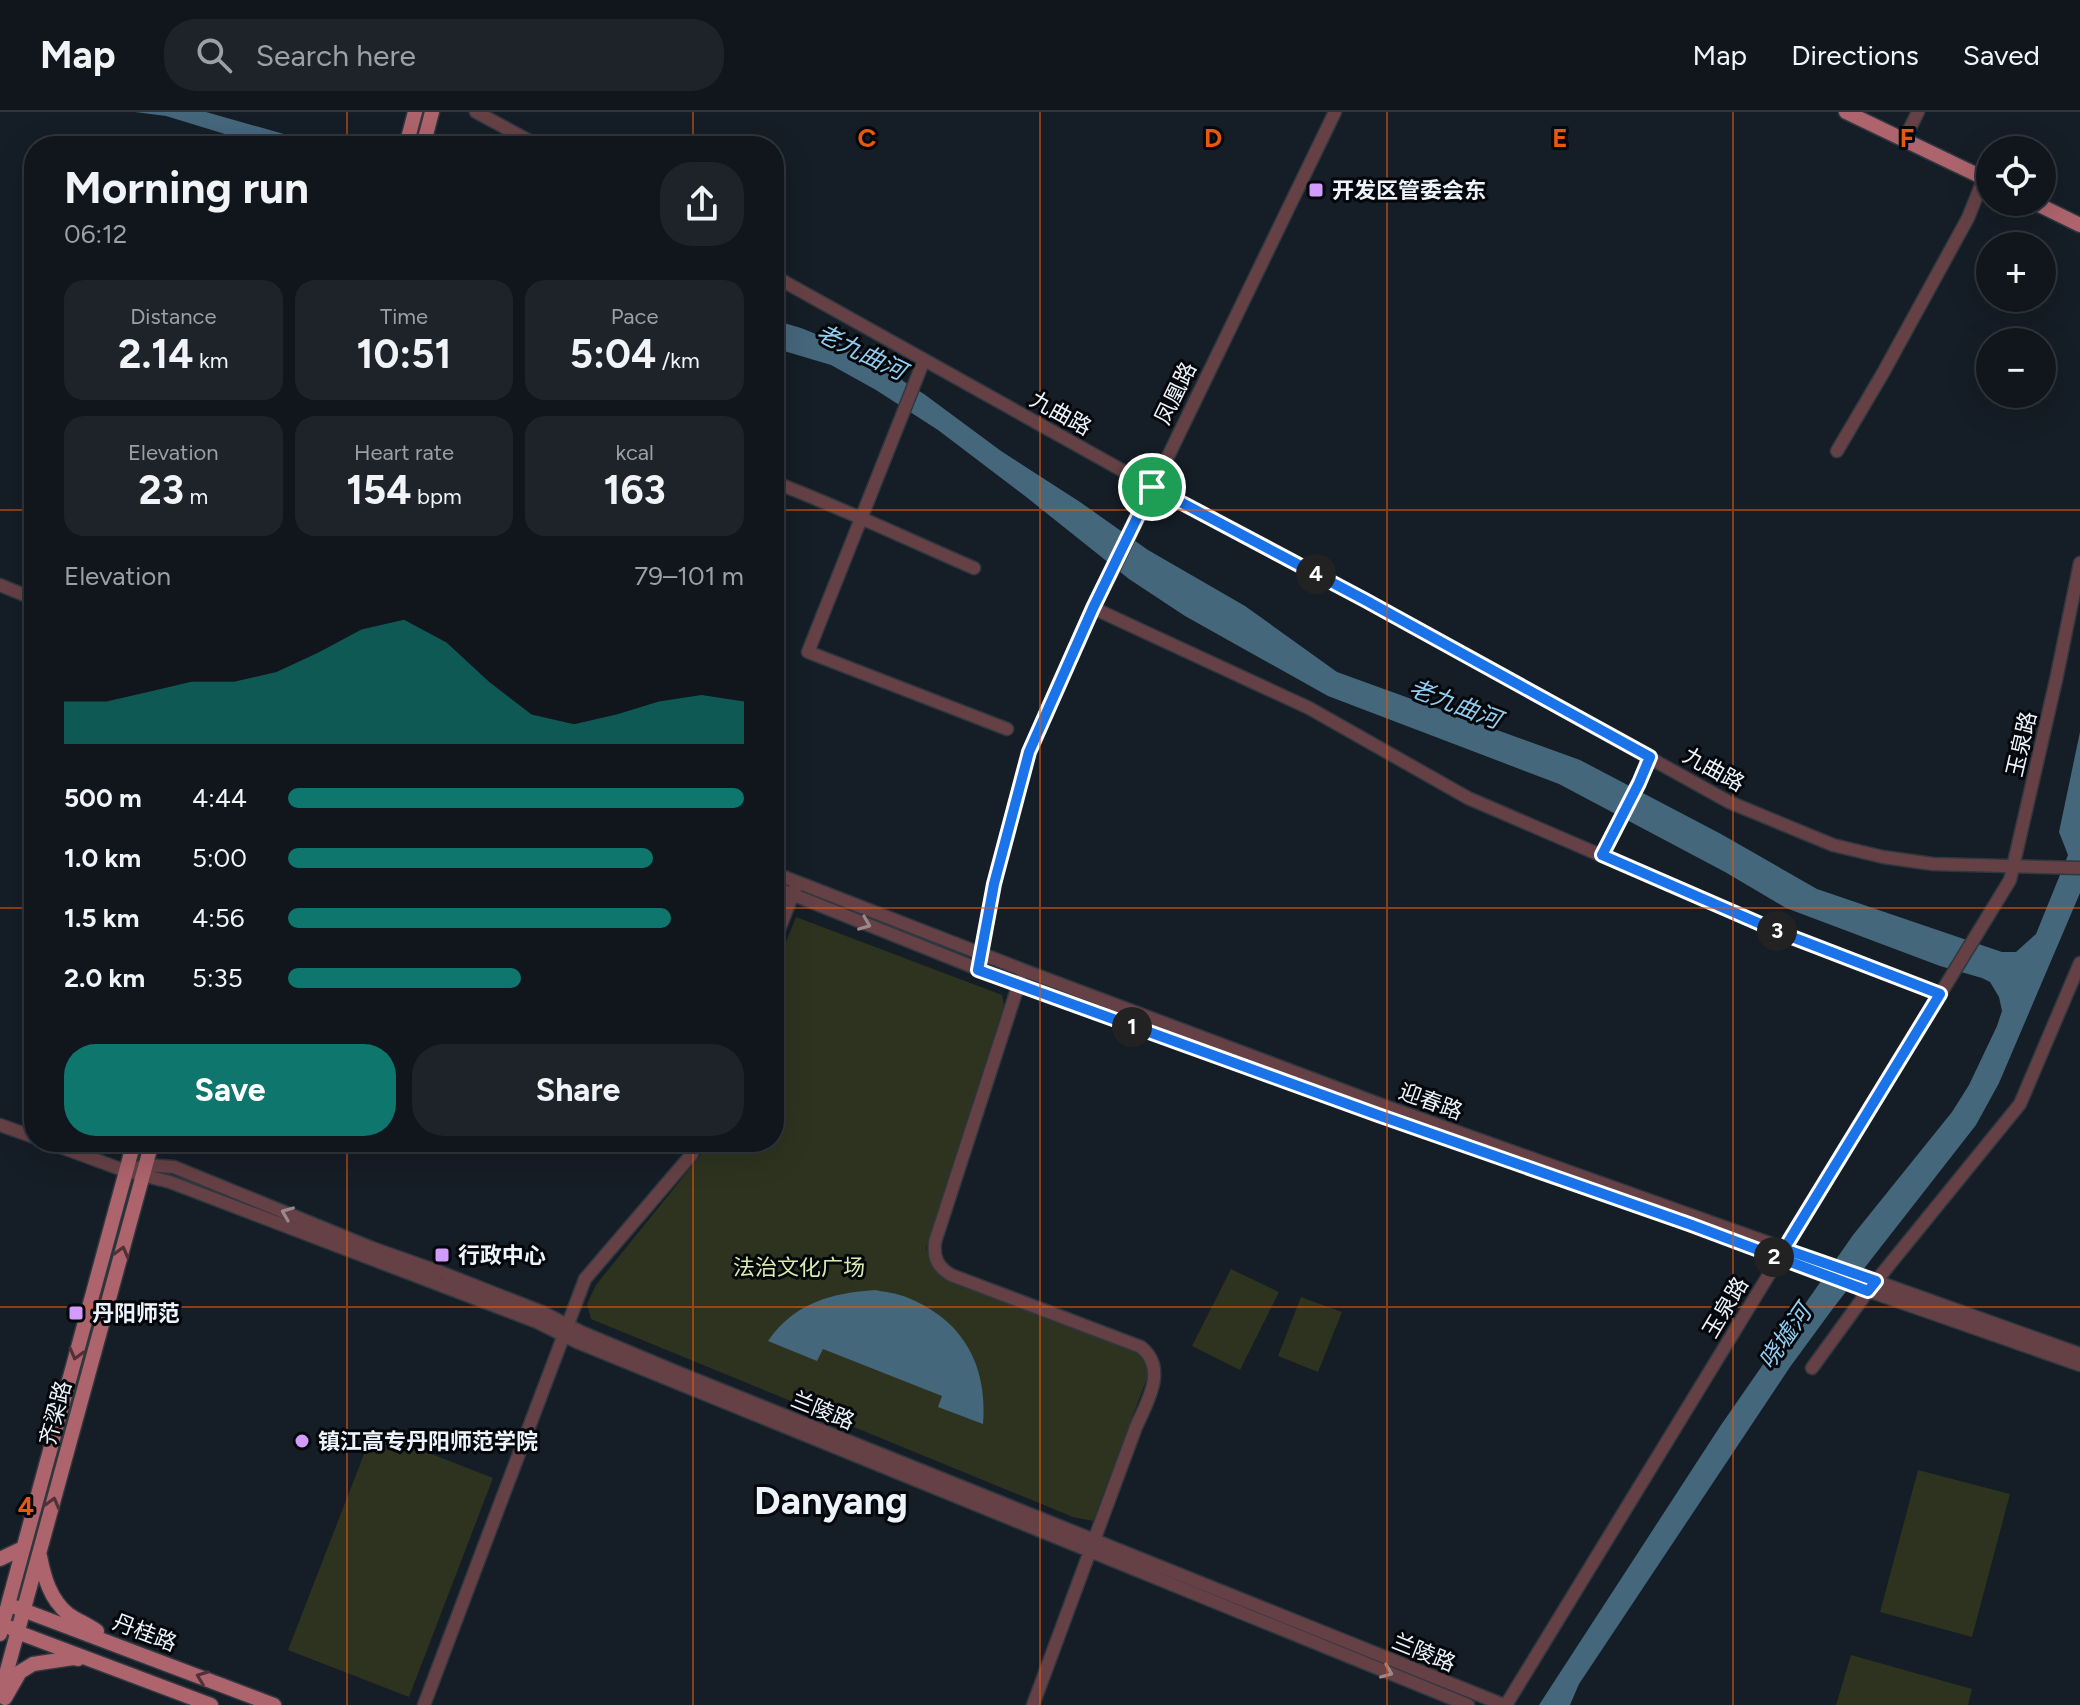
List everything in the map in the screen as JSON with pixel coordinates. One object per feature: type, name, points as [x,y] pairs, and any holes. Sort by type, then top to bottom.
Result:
[{"type":"main road","points":[[409,136],[415,112]]},
{"type":"main road","points":[[426,136],[432,112]]},
{"type":"main road","points":[[1846,112],[1976,175]]},
{"type":"main road","points":[[2056,213],[2080,225]]},
{"type":"main road","name":"齐梁路","points":[[1,1626],[4,1603],[23,1548],[131,1152]]},
{"type":"main road","name":"齐梁路","points":[[0,1696],[149,1152]]},
{"type":"main road","points":[[0,1559],[23,1548]]},
{"type":"main road","points":[[39,1555],[46,1583],[67,1613],[121,1646]]},
{"type":"main road","name":"丹桂路","points":[[4,1603],[274,1705]]},
{"type":"main road","name":"丹桂路","points":[[1,1626],[211,1705]]},
{"type":"main road","points":[[0,1705],[20,1672],[33,1664],[73,1658],[105,1665]]},
{"type":"street","points":[[476,112],[520,136]]},
{"type":"street","name":"凤凰路","points":[[978,970],[994,884],[1029,752],[1093,608],[1335,112]]},
{"type":"street","points":[[1904,140],[1918,112]]},
{"type":"street","points":[[1837,451],[1976,202]]},
{"type":"street","name":"九曲路","points":[[784,282],[1152,487],[1352,593],[1729,802],[1833,845],[1883,857],[1933,864],[2080,868]]},
{"type":"street","points":[[924,360],[808,652],[1007,729]]},
{"type":"street","points":[[784,486],[974,568]]},
{"type":"street","name":"玉泉路","points":[[1505,1705],[2010,880],[2079,568]]},
{"type":"street","points":[[0,585],[24,595]]},
{"type":"street","points":[[1093,608],[1309,708],[1468,798],[1779,932],[1940,994]]},
{"type":"street","points":[[1602,855],[1650,757]]},
{"type":"street","name":"迎春路","points":[[784,880],[795,888],[1018,985],[1781,1254]]},
{"type":"street","name":"迎春路","points":[[784,887],[795,888],[981,953],[1781,1254],[2080,1354]]},
{"type":"street","points":[[784,916],[795,888]]},
{"type":"street","points":[[1812,1368],[1866,1284],[2020,1104],[2080,963]]},
{"type":"street","points":[[1023,970],[934,1251],[941,1269],[951,1275],[1141,1347],[1149,1353],[1154,1363],[1155,1376],[1033,1705]]},
{"type":"street","points":[[0,1125],[24,1133]]},
{"type":"street","name":"兰陵路","points":[[74,1152],[126,1171],[144,1170],[537,1322],[679,1373],[1468,1705]]},
{"type":"street","points":[[424,1705],[585,1279],[693,1152]]},
{"type":"street","name":"迎春路","points":[[1866,1284],[2080,1365]]},
{"type":"street","name":"兰陵路","points":[[1093,1546],[1505,1705]]},
{"type":"green space","name":"法治文化广场","points":[[796,917],[1002,995],[1004,1005],[926,1248],[934,1266],[949,1280],[1137,1353],[1147,1363],[1149,1373],[1093,1521],[1073,1517],[591,1319],[587,1304],[596,1285],[702,1152],[784,1152],[784,947]]},
{"type":"green space","points":[[1231,1269],[1279,1292],[1240,1370],[1192,1346]]},
{"type":"green space","points":[[1301,1297],[1342,1312],[1318,1372],[1278,1356]]},
{"type":"green space","points":[[373,1431],[493,1478],[409,1697],[288,1650]]},
{"type":"green space","points":[[1918,1470],[2010,1494],[1972,1637],[1880,1612]]},
{"type":"green space","points":[[1851,1655],[1972,1689],[1968,1705],[1836,1705]]},
{"type":"water","points":[[135,112],[206,112],[291,136],[231,136],[166,116]]},
{"type":"water","name":"哓墟河","points":[[784,323],[878,359],[897,371],[903,381],[1001,451],[1148,550],[1245,606],[1337,672],[1580,760],[1721,834],[1817,889],[2002,952],[2016,952],[2036,934],[2068,855],[2059,832],[2080,732],[2080,893],[1999,1083],[1976,1125],[1790,1367],[1579,1684],[1570,1705],[1539,1705],[1721,1425],[1853,1235],[1952,1112],[1969,1085],[1997,1026],[2002,1011],[1999,997],[1990,982],[1982,978],[1940,966],[1786,908],[1559,784],[1328,696],[1185,616],[1129,579],[938,430],[831,365],[784,351]]},
{"type":"water","points":[[875,1290],[926,1306],[956,1331],[976,1363],[981,1382],[983,1424],[938,1407],[942,1396],[823,1349],[817,1361],[768,1341],[790,1317],[815,1302]]},
{"type":"place","name":"开发区管委会东","points":[[1316,190]]},
{"type":"place","name":"行政中心","points":[[442,1255]]},
{"type":"place","name":"丹阳师范","points":[[76,1313]]},
{"type":"place","name":"镇江高专丹阳师范学院","points":[[302,1441]]},
{"type":"district","name":"Danyang","points":[[831,1501]]},
{"type":"route","points":[[1152,487],[1650,757],[1602,855],[1779,932],[1940,994],[1784,1249],[1876,1281],[1868,1291],[978,970],[994,884],[1029,752],[1093,608],[1152,487]]},
{"type":"water label","name":"老九曲河","points":[[861,352]]},
{"type":"water label","name":"老九曲河","points":[[1455,704]]}]
